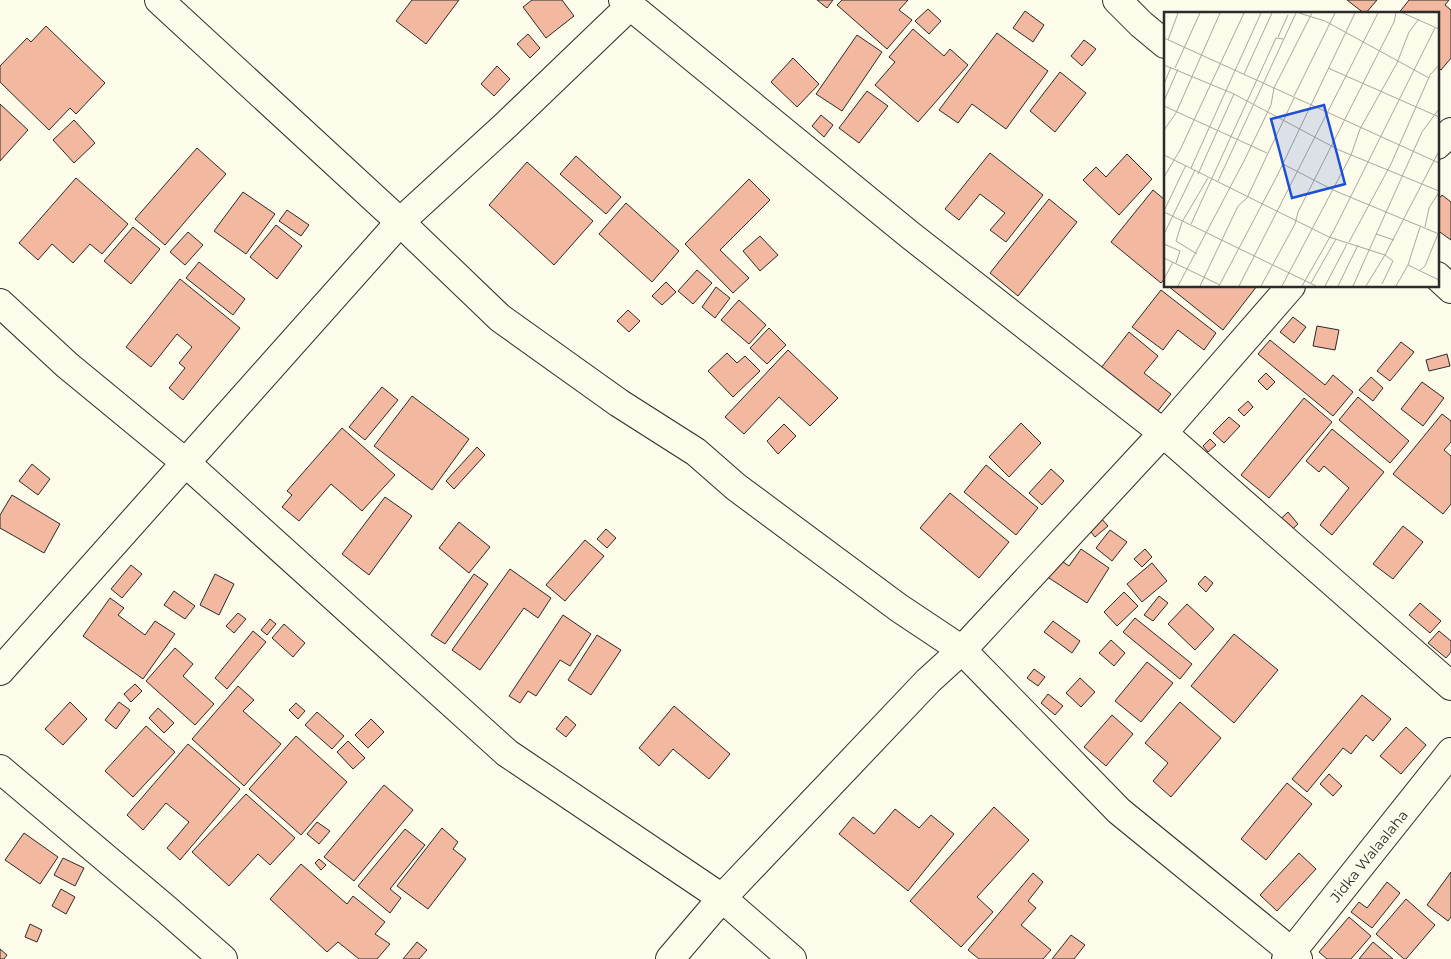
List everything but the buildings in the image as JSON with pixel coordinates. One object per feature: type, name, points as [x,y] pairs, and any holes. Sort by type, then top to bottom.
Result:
[{"type":"street","points":[[160,0],[400,222],[500,318],[619,402],[696,452],[736,487],[891,603],[962,650],[1119,811],[1292,957]]},
{"type":"street","points":[[1116,0],[1140,24],[1164,43]]},
{"type":"street","points":[[0,671],[400,222],[507,124],[627,3],[910,235],[1163,433],[1451,686]]},
{"type":"street","points":[[1438,144],[1451,132]]},
{"type":"street","points":[[1438,277],[1451,289]]},
{"type":"street","points":[[670,959],[722,898],[928,681],[962,650],[1163,433],[1289,288]]},
{"type":"street","points":[[0,303],[67,366],[186,462],[506,753],[722,898],[792,959]]},
{"type":"street","name":"Jidka Walaalaha","points":[[1292,957],[1451,752]]},
{"type":"street","points":[[0,769],[223,959]]}]
